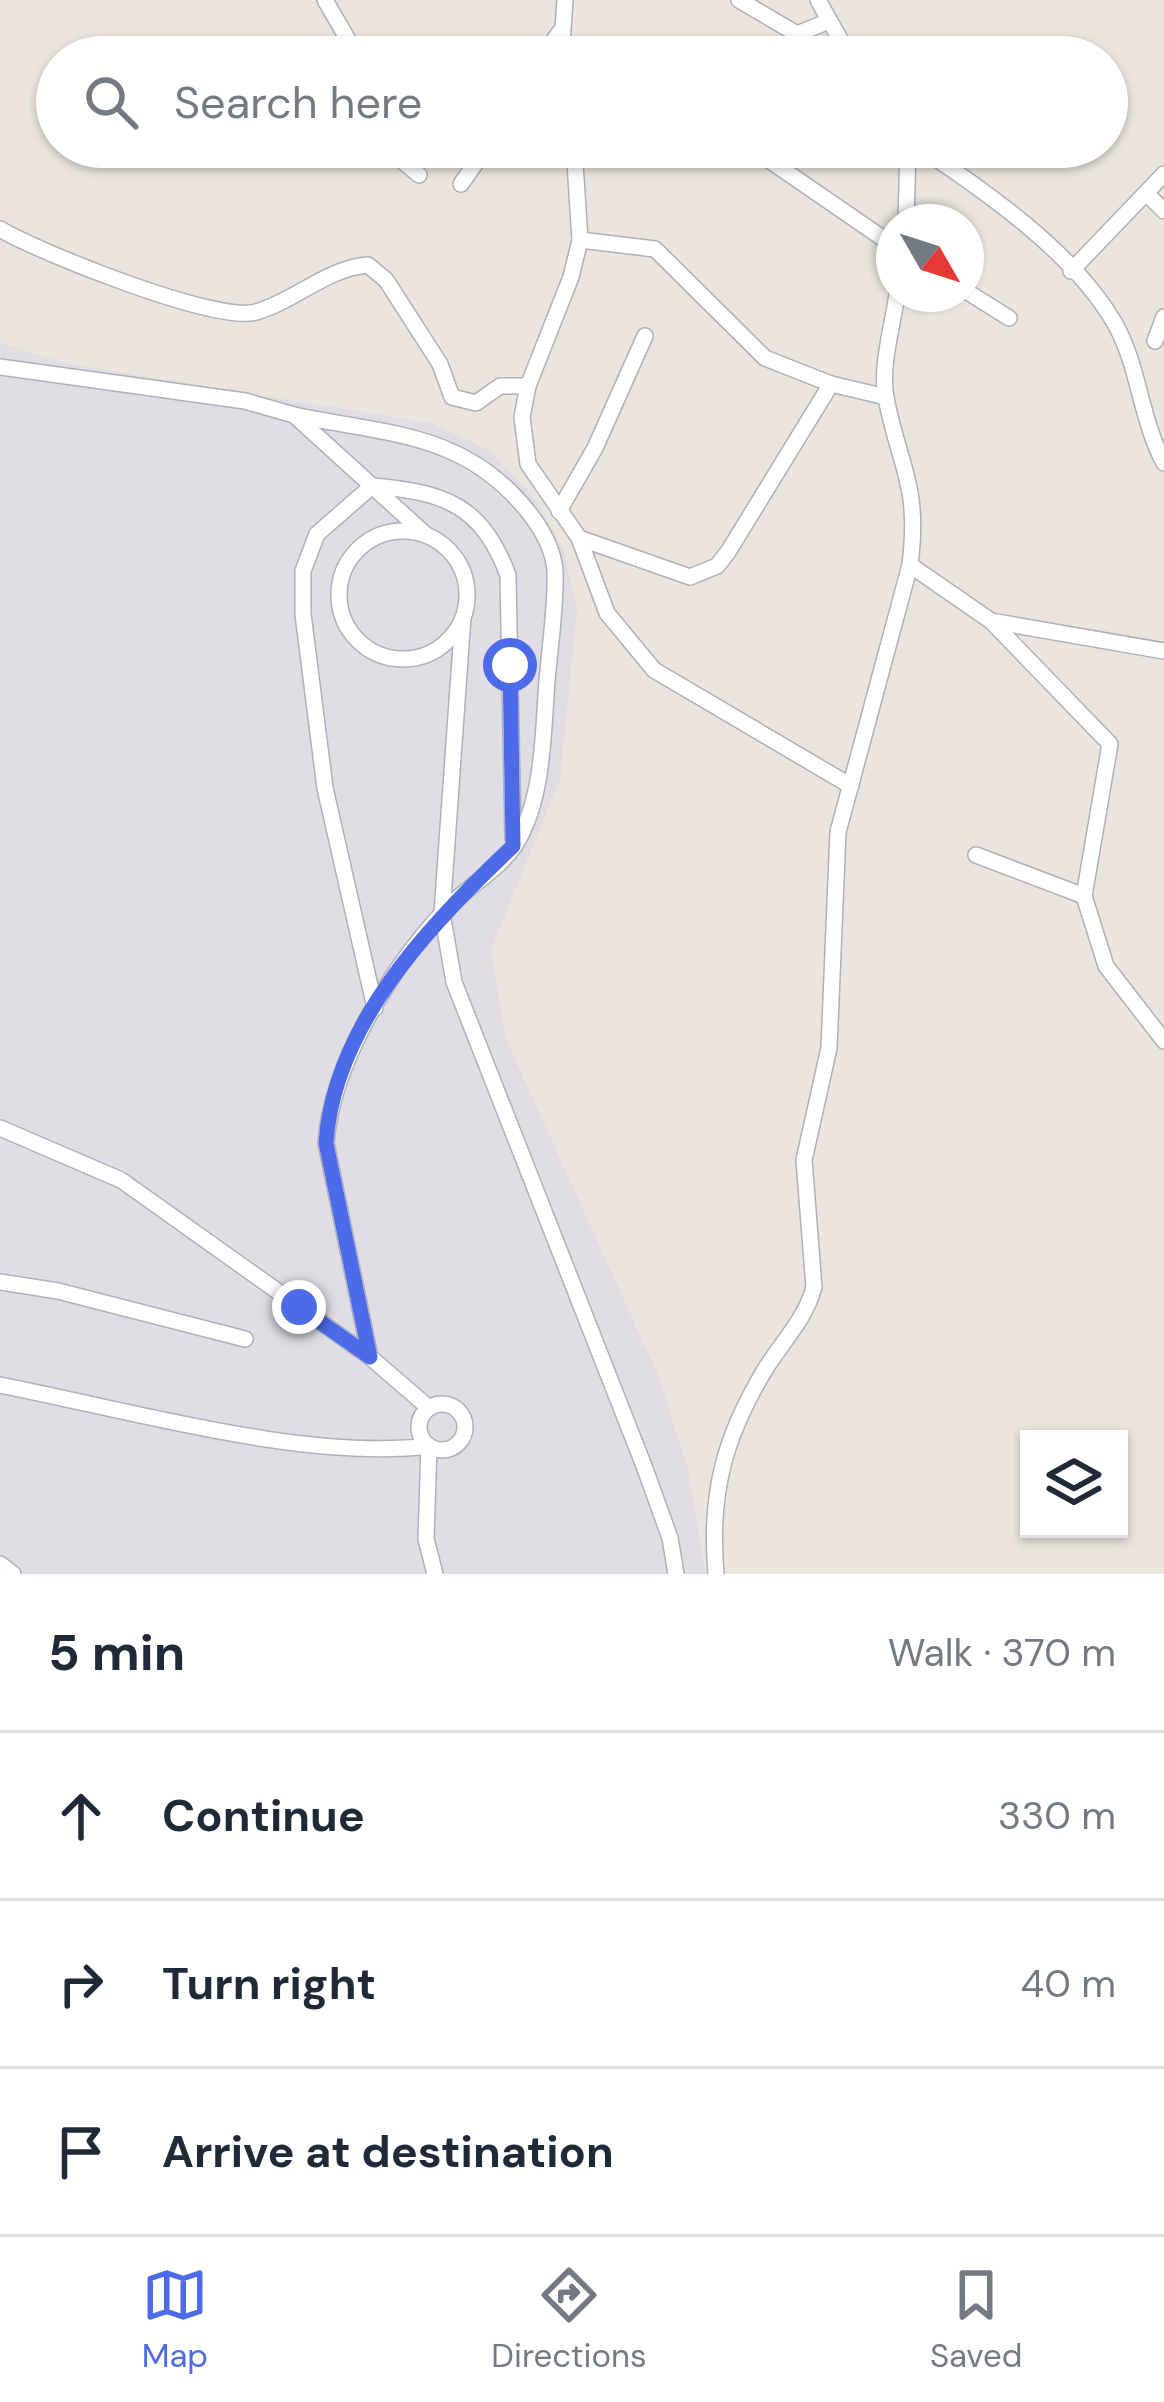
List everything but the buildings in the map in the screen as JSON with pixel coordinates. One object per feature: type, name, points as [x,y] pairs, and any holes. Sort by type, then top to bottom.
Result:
[{"type":"street","points":[[325,0],[346,36]]},
{"type":"street","points":[[560,36],[566,0]]},
{"type":"street","points":[[739,0],[797,34],[829,21]]},
{"type":"street","points":[[818,0],[838,36]]},
{"type":"street","points":[[557,36],[560,31]]},
{"type":"street","points":[[409,168],[418,176]]},
{"type":"street","points":[[461,184],[472,168]]},
{"type":"street","points":[[575,168],[580,239],[571,277],[529,386],[523,448],[579,538],[607,613],[654,670],[851,786]]},
{"type":"street","points":[[781,168],[876,234]]},
{"type":"street","points":[[906,204],[907,168]]},
{"type":"street","points":[[950,168],[994,197],[1071,271],[1113,320],[1164,463]]},
{"type":"street","points":[[1071,271],[1164,174]]},
{"type":"street","points":[[1146,193],[1164,211]]},
{"type":"street","points":[[0,229],[32,248],[103,274],[244,314],[343,271],[368,265],[386,280],[408,313],[440,364],[452,397],[470,404],[500,386],[529,386]]},
{"type":"street","points":[[580,239],[655,249],[752,349],[783,368],[886,397]]},
{"type":"street","points":[[984,302],[1009,317]]},
{"type":"street","points":[[716,1574],[713,1498],[721,1464],[765,1369],[810,1303],[814,1287],[804,1160],[829,1048],[835,868],[851,786],[910,565],[913,486],[886,397],[896,312]]},
{"type":"street","points":[[1155,341],[1164,317]]},
{"type":"street","points":[[559,511],[606,426],[644,336]]},
{"type":"street","points":[[0,367],[245,401],[458,451],[505,482],[543,530],[555,571],[540,768],[513,846],[442,913],[375,1008],[341,1068],[326,1143],[370,1357]]},
{"type":"street","points":[[579,538],[690,577],[703,575],[728,552],[831,384]]},
{"type":"street","points":[[294,415],[425,534],[446,547],[461,568],[467,592],[442,913],[454,982],[644,1466],[676,1574]]},
{"type":"street","points":[[375,1008],[325,788],[303,614],[303,571],[317,534],[372,486],[426,490],[457,506],[474,516],[503,561],[508,575],[513,846]]},
{"type":"street","points":[[425,534],[400,530],[376,536],[356,551],[343,573],[338,598],[344,622],[359,642],[380,655],[405,659],[430,653],[450,638],[463,617]]},
{"type":"street","points":[[910,565],[991,621],[1110,744],[1084,896],[1106,967],[1164,1041]]},
{"type":"street","points":[[991,621],[1164,651]]},
{"type":"street","points":[[976,855],[1084,896]]},
{"type":"street","points":[[0,1128],[121,1180],[370,1357],[429,1408],[455,1408],[465,1432],[455,1446],[369,1453],[0,1385]]},
{"type":"street","points":[[0,1282],[245,1339]]},
{"type":"street","points":[[429,1408],[419,1431],[429,1446],[426,1540],[435,1574]]},
{"type":"street","points":[[0,1564],[13,1574]]},
{"type":"shaded area","points":[[0,343],[68,364],[431,423],[489,450],[535,499],[563,547],[577,610],[560,779],[491,950],[505,1037],[659,1377],[687,1466],[706,1574],[0,1574]]},
{"type":"route","points":[[299,1307],[370,1357],[326,1143],[328,1113],[341,1068],[375,1008],[442,913],[513,846],[510,665]]}]
